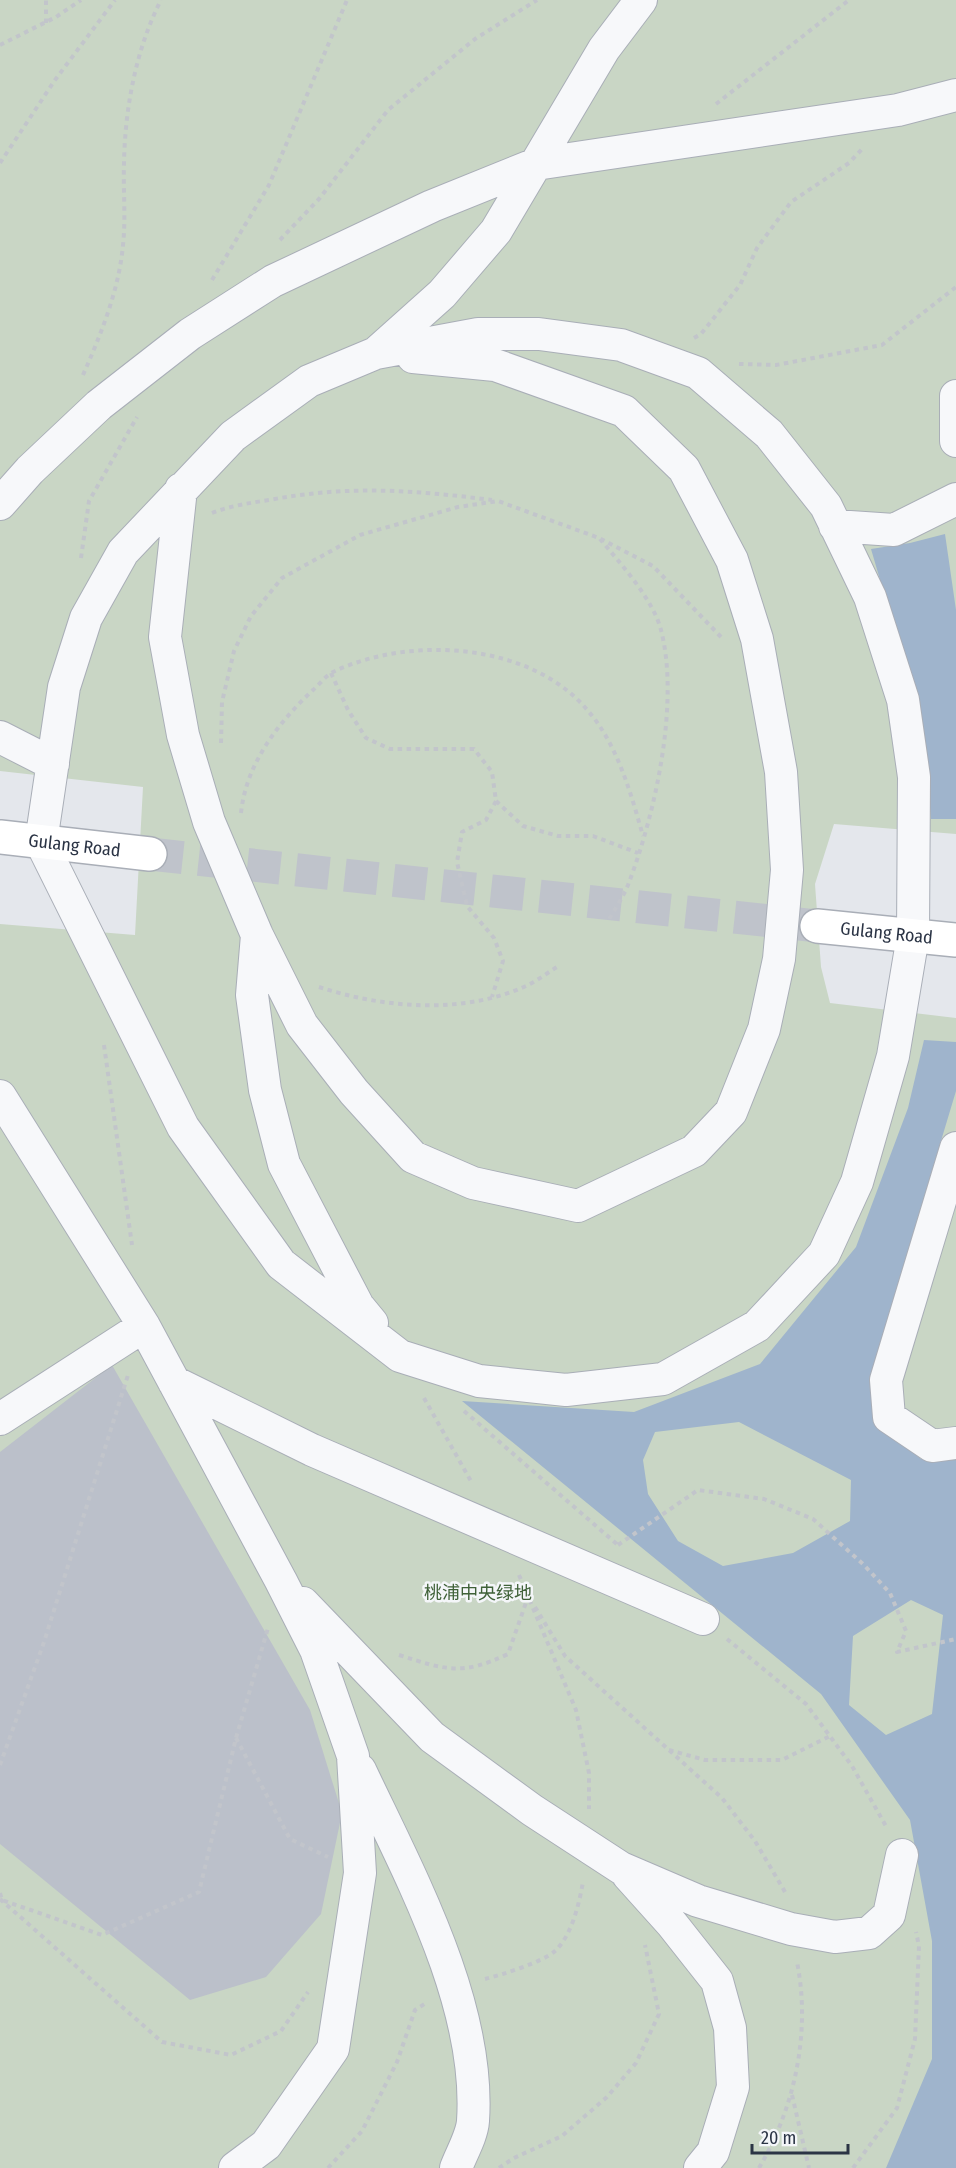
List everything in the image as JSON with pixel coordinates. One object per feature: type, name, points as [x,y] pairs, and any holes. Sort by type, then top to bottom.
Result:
[{"type":"main road","name":"Gulang Road","points":[[0,837],[150,854]]},
{"type":"main road","name":"Gulang Road","points":[[817,926],[956,940]]},
{"type":"street","points":[[376,353],[442,294],[496,231],[604,49],[641,0]]},
{"type":"street","points":[[0,504],[30,470],[99,405],[190,334],[273,281],[432,206],[536,164],[898,110],[956,95]]},
{"type":"street","points":[[478,334],[539,334],[621,345],[698,373],[769,434],[826,506],[870,597],[903,700],[914,777],[913,936],[893,1056],[857,1182],[824,1254],[757,1326],[663,1379],[566,1390],[479,1381],[400,1356],[280,1264],[183,1127],[41,842],[64,687],[86,618],[123,552],[233,436],[309,381],[376,353],[478,334]]},
{"type":"street","points":[[181,489],[165,637],[183,735],[209,822],[257,935],[302,1025],[354,1092],[413,1157],[473,1183],[578,1206],[694,1151],[731,1112],[764,1029],[779,959],[788,870],[782,783],[757,639],[732,560],[684,469],[624,411],[495,365],[376,353]]},
{"type":"street","points":[[956,396],[956,441]]},
{"type":"street","points":[[835,526],[894,530],[956,499]]},
{"type":"street","points":[[0,737],[53,764]]},
{"type":"street","points":[[257,935],[252,995],[265,1090],[284,1164],[358,1306],[400,1356]]},
{"type":"street","points":[[0,1096],[144,1326],[316,1650],[353,1756],[456,1985],[472,2062],[473,2124],[456,2168]]},
{"type":"street","points":[[956,1148],[886,1380],[889,1417],[932,1446],[956,1443]]},
{"type":"street","points":[[0,1419],[144,1326]]},
{"type":"street","points":[[174,1382],[312,1450],[703,1619]]},
{"type":"street","points":[[281,1581],[432,1737],[532,1810],[621,1868],[698,1901],[791,1929],[835,1937],[869,1934],[889,1915],[902,1855]]},
{"type":"street","points":[[235,2168],[266,2145],[333,2049],[360,1873],[353,1756]]},
{"type":"street","points":[[621,1868],[672,1924],[717,1981],[730,2028],[733,2087],[713,2152],[700,2168]]},
{"type":"path","points":[[46,0],[46,23]]},
{"type":"path","points":[[0,45],[46,23],[81,0]]},
{"type":"path","points":[[0,163],[55,80],[115,0]]},
{"type":"path","points":[[81,379],[105,326],[123,246],[123,160],[130,90],[154,14],[161,0]]},
{"type":"path","points":[[272,248],[319,199],[388,110],[475,39],[537,0]]},
{"type":"path","points":[[713,106],[849,0]]},
{"type":"path","points":[[654,357],[701,334],[740,285],[757,248],[791,202],[849,163],[898,110]]},
{"type":"path","points":[[732,364],[776,365],[882,345],[956,287]]},
{"type":"path","points":[[177,528],[226,507],[294,495],[372,489],[498,501],[599,538],[654,566],[723,639]]},
{"type":"path","points":[[221,752],[222,702],[234,651],[251,616],[282,578],[360,535],[458,507],[498,501]]},
{"type":"path","points":[[599,538],[635,580],[661,628],[666,671],[666,727],[656,784],[628,886],[608,921]]},
{"type":"path","points":[[240,816],[243,794],[280,721],[331,673],[373,659],[418,651],[466,650],[513,659],[554,682],[589,711],[609,744],[630,793],[643,836]]},
{"type":"path","points":[[331,673],[348,710],[366,738],[390,749],[474,749],[492,772],[496,801],[486,820],[462,832],[457,862],[466,906],[494,938],[503,962],[492,997]]},
{"type":"path","points":[[496,801],[523,826],[558,836],[593,836],[638,853]]},
{"type":"path","points":[[314,985],[351,997],[401,1004],[448,1004],[492,997],[526,986],[557,967]]},
{"type":"path","points":[[104,1044],[134,1256]]},
{"type":"path","points":[[0,1765],[44,1642],[144,1326]]},
{"type":"path","points":[[461,1409],[627,1553]]},
{"type":"path","points":[[618,1545],[698,1490],[764,1499],[813,1518],[863,1564],[890,1593],[906,1631],[897,1652],[956,1639]]},
{"type":"path","points":[[1,1900],[102,1935],[199,1892],[236,1738],[281,1581]]},
{"type":"path","points":[[390,1652],[451,1670],[481,1667],[508,1654],[528,1596],[565,1656],[722,1798],[755,1841],[785,1892],[800,1977],[802,2040],[792,2094],[770,2149],[759,2168]]},
{"type":"path","points":[[703,1619],[806,1704],[852,1766],[902,1855]]},
{"type":"path","points":[[669,1750],[705,1760],[782,1760],[830,1736]]},
{"type":"path","points":[[236,1738],[290,1839],[360,1873]]},
{"type":"path","points":[[0,1893],[1,1900],[162,2042],[231,2055],[281,2031],[308,1991]]},
{"type":"path","points":[[853,2168],[897,2108],[915,2039],[919,1946],[914,1924]]},
{"type":"path","points":[[499,2168],[514,2158],[562,2136],[606,2097],[636,2063],[658,2014],[649,1958],[642,1936]]},
{"type":"path","points":[[792,2094],[809,2168]]},
{"type":"green space","name":"桃浦中央绿地","points":[[0,0],[956,0],[956,834],[834,824],[815,884],[821,967],[830,1003],[956,1018],[956,2168],[0,2168],[0,924],[135,935],[143,787],[0,771]]},
{"type":"water","points":[[945,534],[956,610],[956,819],[931,819],[926,758],[917,706],[871,549],[910,543]]},
{"type":"water","points":[[924,1040],[956,1042],[956,1091],[873,1367],[880,1426],[921,1459],[956,1455],[956,2168],[886,2168],[932,2059],[932,1941],[910,1820],[821,1694],[462,1401],[634,1412],[760,1364],[856,1247],[908,1108]],"holes":[[[739,1422],[851,1480],[850,1521],[793,1553],[723,1566],[678,1541],[648,1494],[643,1460],[655,1432]],[[911,1600],[943,1615],[932,1714],[886,1735],[849,1705],[853,1636]]]},
{"type":"building","points":[[112,1365],[310,1710],[342,1813],[321,1914],[266,1977],[190,2000],[0,1844],[0,1452]]},
{"type":"tunnel","points":[[150,854],[817,926]]}]
